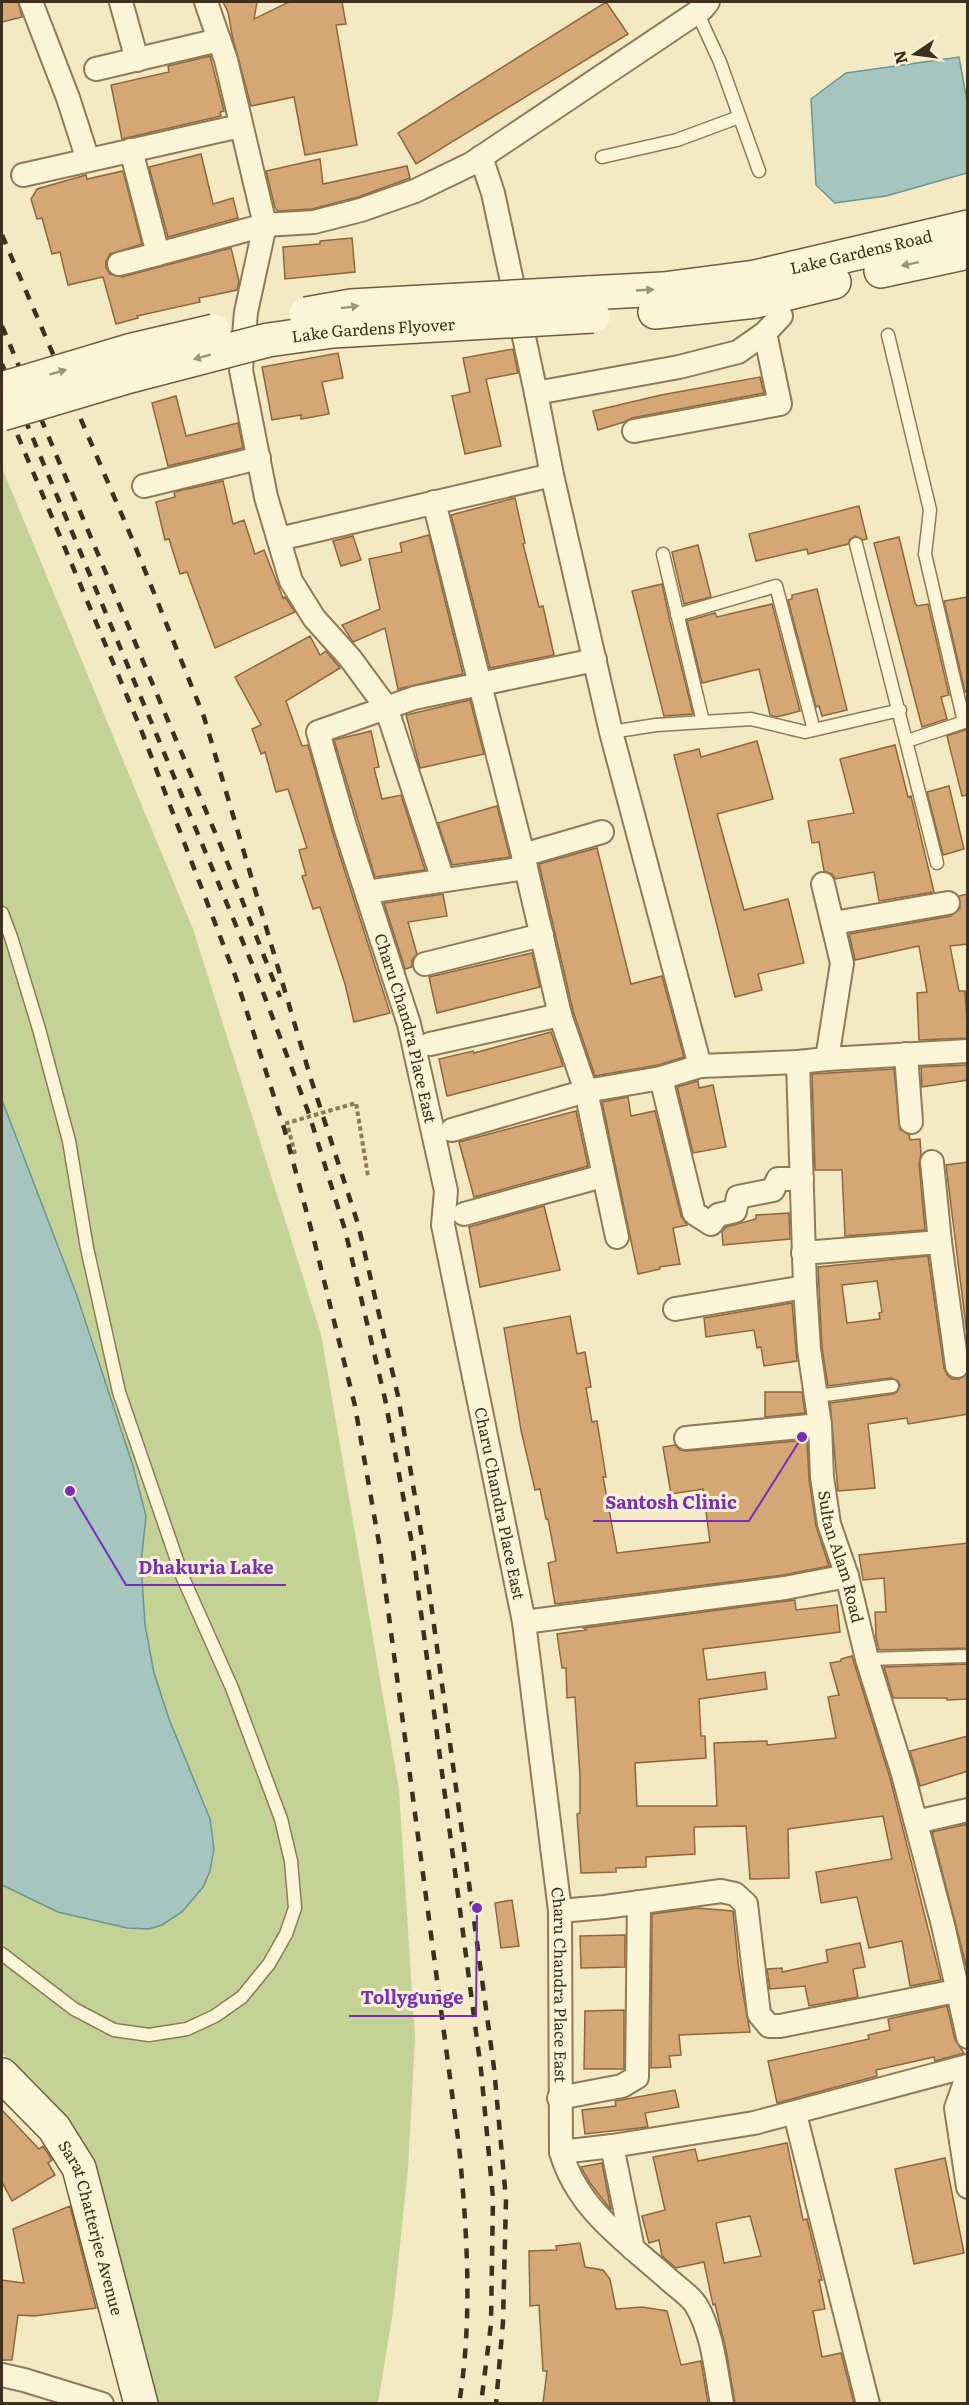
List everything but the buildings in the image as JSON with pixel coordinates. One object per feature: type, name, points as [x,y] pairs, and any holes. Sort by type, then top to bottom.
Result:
[{"type":"main road","name":"Lake Gardens Road","points":[[764,298],[968,227]]},
{"type":"main road","name":"Lake Gardens Road","points":[[764,298],[968,252]]},
{"type":"main road","name":"Lake Gardens Flyover","points":[[2,389],[155,345],[247,324],[351,306],[590,304],[680,310],[764,298]]},
{"type":"main road","name":"Lake Gardens Flyover","points":[[2,414],[130,376],[268,340],[590,304]]},
{"type":"main road","name":"Sarat Chatterjee Avenue","points":[[6,2088],[54,2128],[79,2168],[141,2403]]},
{"type":"street","points":[[31,2],[68,98],[88,160]]},
{"type":"street","points":[[121,2],[137,60]]},
{"type":"street","points":[[206,2],[226,60],[265,225],[246,312],[241,370],[266,497],[291,581],[314,618],[350,658],[386,707],[443,880]]},
{"type":"street","points":[[118,264],[265,225],[314,222],[361,210],[415,191],[481,157],[703,7]]},
{"type":"street","points":[[96,69],[219,40]]},
{"type":"street","points":[[22,175],[240,126]]},
{"type":"street","points":[[131,150],[158,254]]},
{"type":"street","points":[[481,157],[493,193],[552,475],[612,732],[700,1066]]},
{"type":"street","points":[[634,430],[780,404],[765,333],[764,298]]},
{"type":"street","points":[[536,393],[698,362],[738,352],[765,333]]},
{"type":"street","points":[[144,486],[259,458]]},
{"type":"street","points":[[279,539],[552,475]]},
{"type":"street","points":[[434,502],[525,861],[560,1015],[586,1091],[616,1237]]},
{"type":"street","name":"Charu Chandra Place East","points":[[595,660],[481,683],[386,707],[318,732],[346,830],[409,1024],[446,1191],[443,1225],[524,1622],[560,1911],[561,2152],[576,2188],[606,2226],[696,2304],[706,2329],[722,2403]]},
{"type":"street","points":[[367,892],[443,880],[525,861],[602,831]]},
{"type":"street","points":[[823,884],[842,963],[827,1059]]},
{"type":"street","points":[[834,923],[948,903]]},
{"type":"street","points":[[425,964],[542,934]]},
{"type":"street","points":[[430,1044],[560,1015]]},
{"type":"street","points":[[452,1130],[586,1091],[661,1078],[700,1066],[968,1051]]},
{"type":"street","points":[[906,1054],[911,1122]]},
{"type":"street","name":"Sultan Alam Road","points":[[798,1062],[803,1253],[809,1349],[820,1425],[822,1477],[829,1524],[847,1576],[867,1659],[916,1822],[943,1925],[968,2037]]},
{"type":"street","points":[[661,1078],[694,1214],[711,1224],[718,1215],[735,1211],[738,1197],[773,1190],[778,1179],[802,1179]]},
{"type":"street","points":[[932,1162],[957,1366]]},
{"type":"street","points":[[464,1214],[603,1176]]},
{"type":"street","points":[[803,1253],[940,1242]]},
{"type":"street","points":[[675,1309],[805,1287]]},
{"type":"street","points":[[686,1438],[820,1425]]},
{"type":"street","points":[[524,1622],[785,1588],[847,1576]]},
{"type":"street","points":[[916,1822],[968,1810]]},
{"type":"street","points":[[560,1911],[721,1891],[735,1894],[746,1904],[759,2014],[769,2026],[780,2026],[956,1991]]},
{"type":"street","points":[[559,2098],[622,2086],[637,2076],[639,1902]]},
{"type":"street","points":[[561,2152],[754,2123],[795,2114],[968,2066]]},
{"type":"street","points":[[968,2074],[956,2108],[968,2187]]},
{"type":"street","points":[[795,2114],[868,2403]]},
{"type":"street","points":[[612,2146],[633,2249]]},
{"type":"street","points":[[2,2375],[102,2403]]},
{"type":"lane","points":[[703,7],[759,171]]},
{"type":"lane","points":[[602,157],[677,140],[739,117]]},
{"type":"lane","points":[[888,335],[930,510],[925,554],[964,722],[907,741]]},
{"type":"lane","points":[[856,544],[937,863]]},
{"type":"lane","points":[[663,554],[703,722]]},
{"type":"lane","points":[[677,615],[776,586],[814,729]]},
{"type":"lane","points":[[612,732],[656,725],[751,719],[805,732],[900,710]]},
{"type":"lane","points":[[2,913],[39,1029],[69,1141],[87,1248],[119,1392],[183,1578],[232,1688],[281,1819],[291,1861],[295,1908],[286,1934],[269,1964],[242,1997],[215,2016],[187,2029],[177,2031],[149,2035],[114,2030],[74,2009],[2,1954]]},
{"type":"lane","points":[[816,1394],[825,1395],[892,1386]]},
{"type":"lane","points":[[867,1659],[968,1656]]},
{"type":"path","points":[[295,1154],[287,1123],[356,1104],[368,1176]]},
{"type":"green space","points":[[2,468],[193,929],[321,1334],[399,1790],[415,2038],[408,2169],[393,2311],[378,2403],[153,2403],[84,2141],[2,2053]]},
{"type":"water","points":[[959,57],[967,101],[967,173],[886,196],[835,203],[816,185],[811,99],[846,73]]},
{"type":"water","points":[[2,1100],[77,1296],[133,1466],[146,1516],[141,1563],[145,1625],[154,1673],[169,1719],[210,1819],[214,1849],[210,1871],[203,1887],[182,1912],[162,1925],[149,1929],[127,1928],[58,1912],[2,1885]]},
{"type":"railway","points":[[2,235],[133,541],[204,717],[310,1076],[358,1224],[398,1396],[423,1544],[494,2068],[506,2199],[503,2322],[496,2404]]},
{"type":"railway","points":[[2,326],[222,849],[280,997]]},
{"type":"railway","points":[[2,364],[255,971],[309,1114],[345,1230],[385,1399],[412,1544],[481,2070],[493,2198],[491,2324],[481,2404]]},
{"type":"railway","points":[[2,398],[140,727],[236,978],[284,1128],[355,1406],[380,1549],[459,2146],[467,2275],[466,2340],[459,2404]]},
{"type":"place","name":"Santosh Clinic","points":[[802,1437]]},
{"type":"place","name":"Dhakuria Lake","points":[[70,1491]]},
{"type":"place","name":"Tollygunge","points":[[477,1908]]}]
